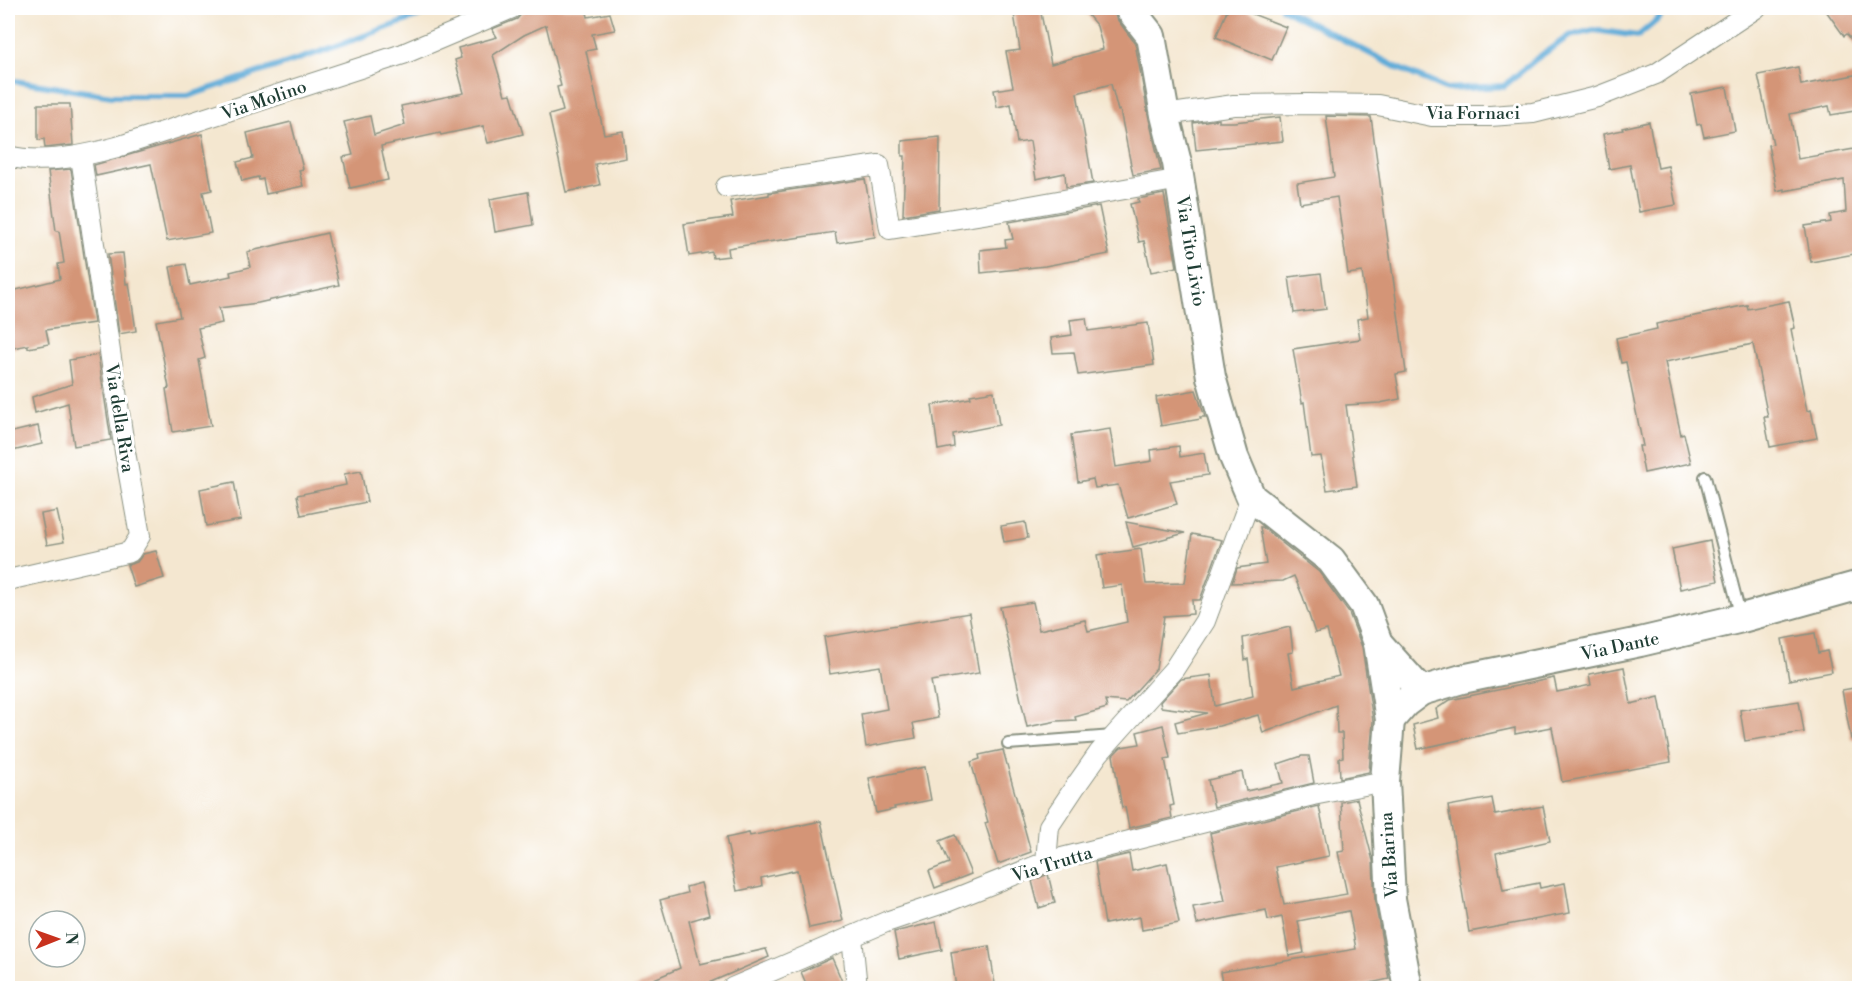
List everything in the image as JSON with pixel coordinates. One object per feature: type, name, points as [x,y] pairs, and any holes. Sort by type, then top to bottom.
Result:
[{"type":"street","name":"Via Molino","points":[[8,156],[20,159],[81,157],[117,147],[234,111],[403,54],[512,8]]},
{"type":"street","name":"Via Tito Livio","points":[[1129,8],[1151,36],[1165,115],[1180,179],[1211,377],[1234,457],[1251,497],[1331,560],[1364,605],[1378,643],[1390,720]]},
{"type":"street","name":"Via Fornaci","points":[[1165,115],[1234,105],[1308,104],[1378,105],[1432,116],[1490,116],[1533,112],[1597,97],[1656,74],[1756,8]]},
{"type":"street","name":"Via della Riva","points":[[8,580],[130,552],[140,536],[125,452],[81,157]]},
{"type":"street","points":[[726,188],[879,165],[890,229],[1180,179]]},
{"type":"street","points":[[1046,862],[1049,826],[1099,753],[1174,669],[1205,621],[1251,497]]},
{"type":"street","name":"Via Dante","points":[[1390,720],[1405,703],[1421,691],[1462,679],[1742,618],[1860,585]]},
{"type":"street","name":"Via Tito Livio","points":[[1378,643],[1421,691]]},
{"type":"street","name":"Via Barina","points":[[1390,720],[1385,781],[1391,899],[1408,988]]},
{"type":"street","name":"Via Trutta","points":[[732,988],[886,922],[949,901],[1046,862],[1313,795],[1385,781]]},
{"type":"street","points":[[852,937],[857,988]]},
{"type":"lane","points":[[1705,477],[1742,618]]},
{"type":"lane","points":[[1008,744],[1114,736]]},
{"type":"building","points":[[531,8],[586,8],[588,17],[610,13],[615,30],[592,34],[596,49],[586,51],[604,134],[623,131],[626,158],[595,164],[600,185],[566,192],[549,115],[563,111],[557,87],[561,86],[546,25],[524,35],[493,55],[505,95],[511,94],[523,134],[488,143],[483,126],[381,146],[388,180],[350,188],[343,157],[353,155],[344,122],[370,116],[374,135],[405,125],[401,106],[464,93],[455,60],[461,58],[458,48],[497,37],[492,29],[517,19]]},
{"type":"building","points":[[1013,8],[1040,8],[1051,64],[1103,49],[1097,26],[1082,8],[1113,8],[1116,18],[1135,43],[1161,170],[1133,175],[1120,110],[1118,111],[1111,84],[1077,93],[1093,183],[1066,187],[1065,173],[1036,179],[1030,141],[1017,143],[1011,104],[997,107],[994,90],[1013,87],[1006,52],[1020,50]]},
{"type":"building","points":[[1228,8],[1237,8],[1286,27],[1272,60],[1216,37]]},
{"type":"building","points":[[1824,8],[1860,8],[1860,51],[1847,34],[1844,36]]},
{"type":"building","points":[[1798,67],[1801,85],[1860,74],[1860,110],[1831,115],[1829,106],[1790,114],[1798,159],[1860,148],[1860,253],[1811,262],[1805,226],[1831,222],[1830,215],[1846,212],[1844,180],[1777,191],[1768,145],[1773,144],[1758,75]]},
{"type":"building","points":[[1727,87],[1735,131],[1704,137],[1701,124],[1697,125],[1691,94]]},
{"type":"building","points":[[38,104],[70,104],[73,145],[45,148],[44,139],[38,140]]},
{"type":"building","points":[[1326,116],[1371,117],[1406,372],[1396,374],[1400,399],[1346,405],[1357,486],[1327,490],[1321,456],[1311,457],[1304,402],[1302,403],[1293,349],[1360,339],[1357,319],[1368,317],[1362,272],[1348,274],[1337,197],[1300,203],[1297,183],[1334,177]]},
{"type":"building","points":[[1280,117],[1283,141],[1196,150],[1193,123],[1219,119],[1219,122],[1234,122]]},
{"type":"building","points":[[291,122],[303,169],[299,170],[303,186],[266,194],[263,179],[259,180],[258,177],[242,181],[237,162],[253,158],[247,133]]},
{"type":"building","points":[[1649,122],[1658,168],[1668,166],[1676,205],[1639,212],[1630,165],[1609,169],[1603,134]]},
{"type":"building","points":[[202,134],[212,190],[203,192],[211,233],[167,241],[151,164],[96,176],[94,165]]},
{"type":"building","points":[[940,137],[939,209],[903,215],[905,156],[902,156],[902,141]]},
{"type":"building","points":[[71,169],[94,323],[46,330],[49,344],[8,349],[8,292],[60,279],[58,264],[64,263],[59,231],[56,231],[48,171]]},
{"type":"building","points":[[865,179],[875,237],[837,243],[835,232],[728,248],[729,256],[713,258],[712,252],[689,256],[684,224],[733,217],[730,201]]},
{"type":"building","points":[[528,192],[533,225],[495,232],[490,199]]},
{"type":"building","points":[[1164,194],[1177,267],[1151,272],[1144,241],[1139,242],[1130,204],[1139,202],[1138,199]]},
{"type":"building","points":[[1099,206],[1109,254],[1045,266],[981,273],[980,250],[1006,247],[1005,240],[1013,239],[1009,222]]},
{"type":"building","points":[[327,233],[339,285],[258,303],[219,308],[222,323],[198,328],[205,358],[199,360],[211,426],[173,432],[166,389],[169,388],[156,321],[180,317],[170,267],[186,264],[190,285],[231,276],[230,272],[250,267],[247,252]]},
{"type":"building","points":[[123,253],[126,284],[129,283],[136,331],[119,334],[108,254]]},
{"type":"building","points":[[1321,273],[1326,309],[1294,313],[1289,277]]},
{"type":"building","points":[[1789,301],[1795,328],[1791,329],[1807,411],[1811,410],[1817,438],[1770,447],[1764,417],[1768,417],[1753,344],[1665,362],[1681,435],[1684,434],[1691,463],[1644,473],[1639,446],[1643,446],[1626,362],[1621,363],[1616,338],[1657,329],[1656,324],[1747,305],[1748,309]]},
{"type":"building","points":[[1086,318],[1088,331],[1148,323],[1154,365],[1078,375],[1074,352],[1053,353],[1051,338],[1072,335],[1070,320]]},
{"type":"building","points":[[98,355],[111,440],[74,446],[68,403],[35,413],[32,397],[72,384],[69,360]]},
{"type":"building","points":[[1196,390],[1205,417],[1161,426],[1156,397]]},
{"type":"building","points":[[994,391],[999,425],[953,434],[954,447],[938,450],[932,405]]},
{"type":"building","points":[[38,426],[42,444],[8,452],[8,433]]},
{"type":"building","points":[[1110,429],[1116,467],[1152,461],[1151,450],[1179,446],[1180,457],[1204,453],[1208,475],[1170,481],[1177,504],[1128,518],[1118,485],[1095,488],[1093,479],[1078,482],[1071,435]]},
{"type":"building","points":[[361,471],[367,502],[301,515],[297,495],[346,485],[344,474]]},
{"type":"building","points":[[234,482],[241,520],[206,526],[200,489]]},
{"type":"building","points":[[57,511],[64,542],[47,545],[41,514]]},
{"type":"building","points":[[1025,522],[1028,538],[1004,542],[1001,526]]},
{"type":"building","points":[[1126,522],[1185,533],[1133,547]]},
{"type":"building","points":[[1260,527],[1319,572],[1349,613],[1362,647],[1373,721],[1369,772],[1340,778],[1339,758],[1343,757],[1342,733],[1337,733],[1336,705],[1263,733],[1258,715],[1219,726],[1178,733],[1175,722],[1207,713],[1161,707],[1160,702],[1181,679],[1211,675],[1215,706],[1253,696],[1243,638],[1290,627],[1293,652],[1288,653],[1294,687],[1339,676],[1327,630],[1315,633],[1294,576],[1283,581],[1232,583],[1237,568],[1266,564]]},
{"type":"building","points":[[1192,534],[1222,540],[1200,600],[1192,600],[1193,614],[1164,616],[1156,669],[1126,702],[1105,700],[1107,708],[1075,717],[1076,720],[1027,727],[1000,607],[1033,602],[1039,630],[1085,620],[1088,631],[1127,622],[1122,585],[1102,588],[1097,555],[1141,549],[1146,584],[1185,583]]},
{"type":"building","points":[[1710,541],[1718,581],[1680,589],[1672,549]]},
{"type":"building","points":[[156,551],[164,578],[134,587],[127,565],[137,562],[143,554]]},
{"type":"building","points":[[969,613],[979,673],[931,681],[938,718],[913,723],[916,738],[866,747],[861,714],[887,709],[880,666],[830,674],[824,637]]},
{"type":"building","points":[[1815,633],[1818,653],[1827,651],[1832,672],[1789,680],[1782,639]]},
{"type":"building","points":[[1624,667],[1631,704],[1659,697],[1671,762],[1562,782],[1552,727],[1515,734],[1515,728],[1418,749],[1413,725],[1438,718],[1436,709],[1450,700],[1554,678],[1557,692],[1591,685],[1589,674]]},
{"type":"building","points":[[1860,687],[1860,738],[1851,739],[1842,690]]},
{"type":"building","points":[[1799,701],[1804,732],[1745,741],[1740,710]]},
{"type":"building","points":[[1163,725],[1170,758],[1165,759],[1174,805],[1170,806],[1172,818],[1129,828],[1125,807],[1122,808],[1113,755],[1121,747],[1140,744],[1137,732]]},
{"type":"building","points":[[1003,750],[1031,852],[998,864],[985,823],[988,822],[971,762],[980,759],[979,755]]},
{"type":"building","points":[[1309,756],[1314,783],[1214,807],[1208,780],[1242,772],[1246,791],[1283,783],[1278,764]]},
{"type":"building","points":[[925,767],[931,800],[876,813],[869,778]]},
{"type":"building","points":[[1492,798],[1495,815],[1543,806],[1550,841],[1496,853],[1503,890],[1539,883],[1540,888],[1565,883],[1570,913],[1469,932],[1448,806]]},
{"type":"building","points":[[1357,799],[1373,861],[1375,902],[1389,979],[1348,988],[1223,988],[1220,972],[1356,949],[1349,911],[1298,921],[1304,953],[1289,956],[1282,917],[1268,920],[1266,910],[1197,924],[1193,907],[1225,901],[1210,833],[1319,806],[1329,856],[1276,867],[1284,905],[1347,894],[1338,852],[1344,851],[1341,802]]},
{"type":"building","points":[[821,821],[843,921],[809,928],[797,870],[761,878],[762,886],[737,891],[726,838],[749,833],[750,836]]},
{"type":"building","points":[[955,835],[971,874],[935,888],[929,871],[949,863],[940,841]]},
{"type":"building","points":[[1129,854],[1132,871],[1167,863],[1179,923],[1142,930],[1140,917],[1105,924],[1095,862]]},
{"type":"building","points":[[1048,874],[1055,903],[1039,908],[1032,881]]},
{"type":"building","points":[[701,883],[709,915],[689,921],[700,964],[766,949],[769,957],[697,988],[633,988],[680,968],[660,900],[687,893],[686,887]]},
{"type":"building","points":[[936,922],[942,950],[899,959],[894,932]]},
{"type":"building","points":[[989,946],[995,984],[956,988],[951,952]]},
{"type":"building","points":[[832,958],[845,988],[808,988],[801,972]]},
{"type":"waterway","points":[[8,80],[112,96],[188,96],[320,52],[441,8]]},
{"type":"waterway","points":[[1282,8],[1400,69],[1447,89],[1504,86],[1536,59],[1569,36],[1594,30],[1638,36],[1667,8]]}]
